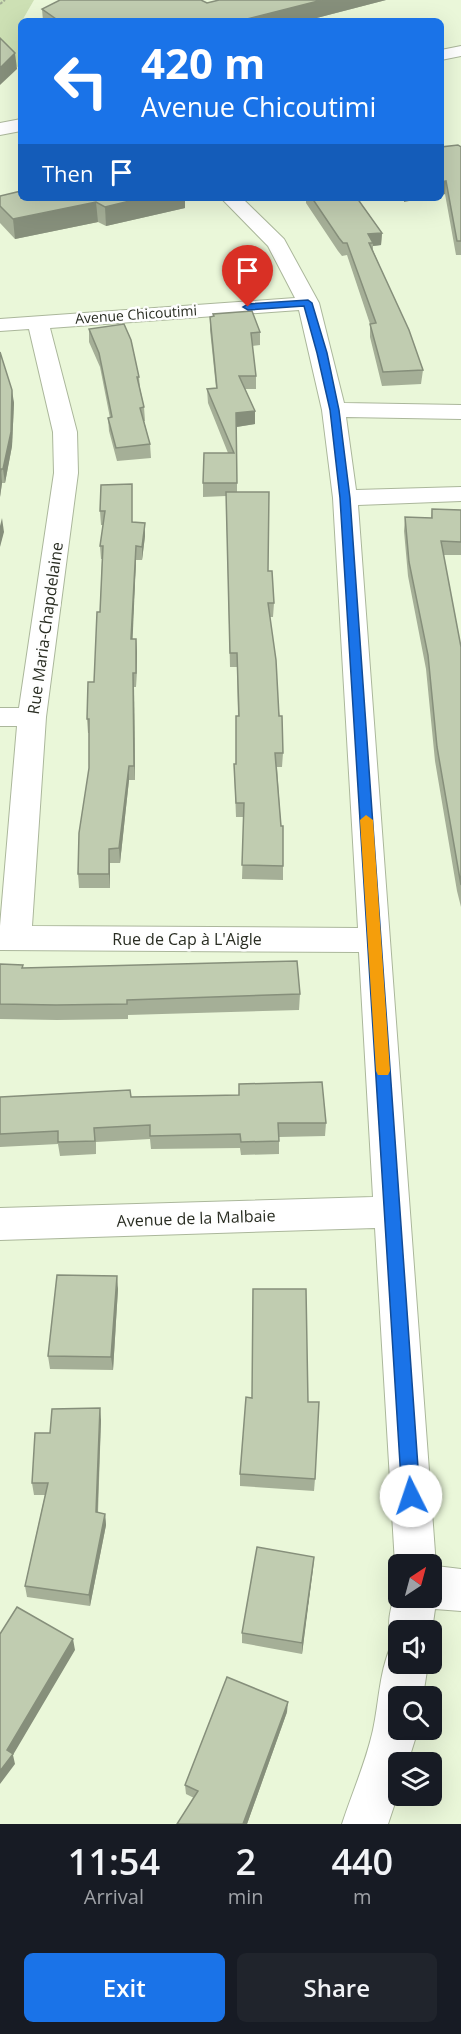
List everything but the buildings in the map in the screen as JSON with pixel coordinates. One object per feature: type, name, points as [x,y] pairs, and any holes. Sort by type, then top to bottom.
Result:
[{"type":"main road","points":[[444,39],[461,36]]},
{"type":"main road","points":[[444,54],[461,51]]},
{"type":"main road","points":[[0,129],[18,126]]},
{"type":"main road","points":[[0,144],[18,141]]},
{"type":"street","points":[[235,201],[277,243],[308,303],[334,410],[345,498],[415,1554]]},
{"type":"street","name":"Avenue Chicoutimi","points":[[0,325],[308,303]]},
{"type":"street","name":"Rue Maria-Chapdelaine","points":[[7,938],[32,717],[66,473],[65,432],[38,321]]},
{"type":"street","points":[[334,410],[461,412]]},
{"type":"street","points":[[345,498],[461,494]]},
{"type":"street","points":[[0,717],[32,717]]},
{"type":"street","name":"Rue de Cap à L'Aigle","points":[[7,938],[374,940]]},
{"type":"street","name":"Avenue de la Malbaie","points":[[0,1224],[393,1212]]},
{"type":"street","points":[[442,1588],[461,1590]]},
{"type":"street","points":[[365,1824],[393,1740]]},
{"type":"path","points":[[0,4],[5,0]]},
{"type":"green space","points":[[0,0],[34,0],[24,18],[18,18],[18,67],[0,51]]},
{"type":"slow traffic","points":[[366,820],[383,1071]]},
{"type":"route","points":[[248,307],[308,303],[334,410],[345,498],[411,1496]]}]
